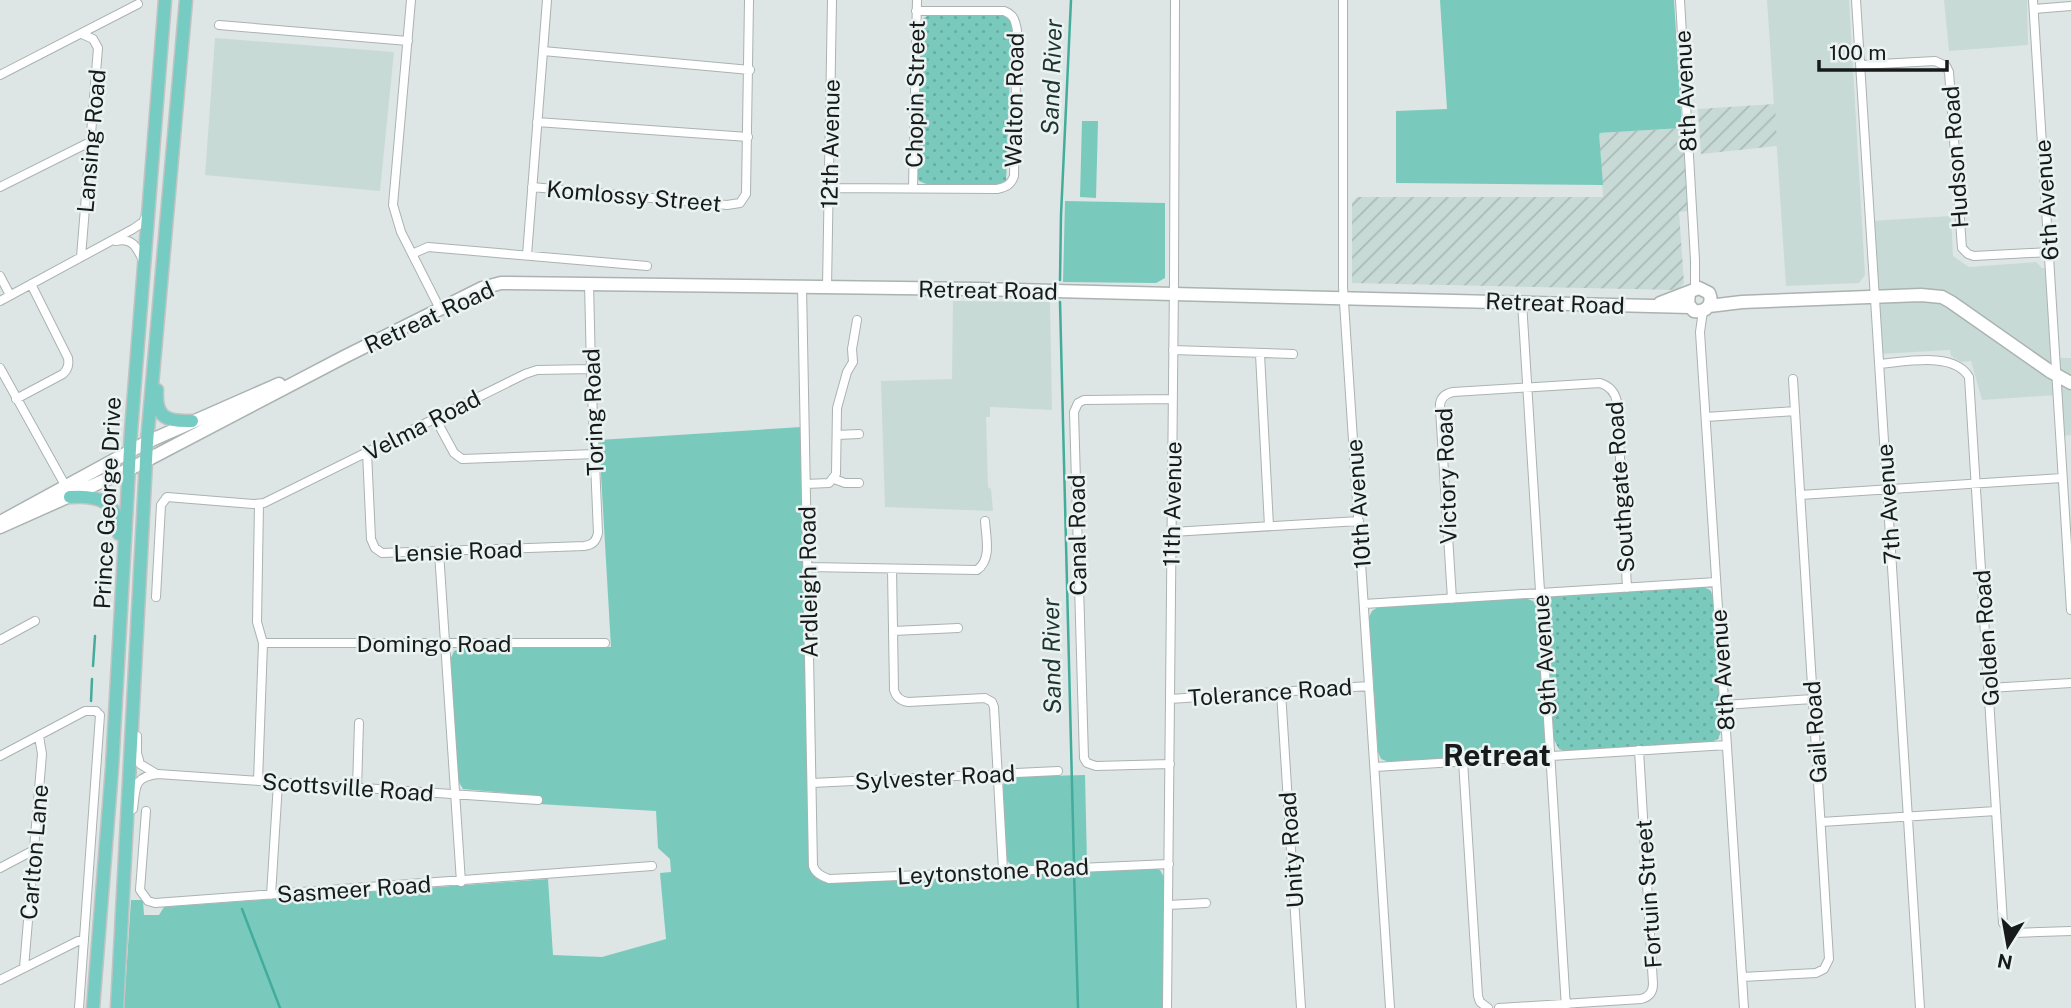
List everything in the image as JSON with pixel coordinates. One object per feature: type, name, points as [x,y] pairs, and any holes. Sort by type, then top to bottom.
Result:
[{"type":"main road","name":"Prince George Drive","points":[[93,1008],[112,778],[129,452],[165,0]]},
{"type":"main road","name":"Prince George Drive","points":[[117,1008],[147,442],[186,0]]},
{"type":"main road","name":"Retreat Road","points":[[68,491],[128,470],[482,288],[509,282],[1060,291],[1650,305],[1699,300],[1742,302],[1926,295],[1944,298],[2071,383]]},
{"type":"main road","points":[[159,296],[157,403],[168,419],[176,422],[192,421]]},
{"type":"main road","name":"Retreat Road","points":[[68,491],[147,442],[344,357]]},
{"type":"main road","points":[[0,525],[68,491],[95,497],[114,512],[118,521],[119,556],[124,576]]},
{"type":"street","points":[[411,0],[393,205],[397,223],[440,309]]},
{"type":"street","points":[[527,256],[547,0]]},
{"type":"street","points":[[740,0],[749,0]]},
{"type":"street","name":"Komlossy Street","points":[[533,187],[727,205],[743,200],[746,194],[748,137],[749,0]]},
{"type":"street","name":"12th Avenue","points":[[827,287],[832,0]]},
{"type":"street","name":"Chopin Street","points":[[913,188],[917,0]]},
{"type":"street","name":"11th Avenue","points":[[1167,1008],[1175,0]]},
{"type":"street","name":"10th Avenue","points":[[1343,0],[1344,297],[1390,1008]]},
{"type":"street","name":"8th Avenue","points":[[1680,0],[1744,1008]]},
{"type":"street","name":"7th Avenue","points":[[1856,0],[1920,1008]]},
{"type":"street","points":[[0,75],[138,4]]},
{"type":"street","points":[[2033,5],[2071,6]]},
{"type":"street","name":"6th Avenue","points":[[2033,5],[2071,610]]},
{"type":"street","name":"Walton Road","points":[[830,187],[998,189],[1012,182],[1017,30],[1014,19],[1003,11],[916,11]]},
{"type":"street","points":[[219,25],[408,41]]},
{"type":"street","name":"Lansing Road","points":[[81,257],[98,48],[93,39],[82,33]]},
{"type":"street","points":[[543,51],[750,69]]},
{"type":"street","name":"Hudson Road","points":[[1861,65],[1942,62],[1949,72],[1962,248],[1974,256],[2050,252]]},
{"type":"street","points":[[537,122],[748,137]]},
{"type":"street","points":[[0,187],[90,142]]},
{"type":"street","points":[[0,300],[110,243],[138,226],[149,213]]},
{"type":"street","points":[[110,243],[124,239],[131,242],[139,250],[145,264]]},
{"type":"street","points":[[412,254],[428,247],[647,266]]},
{"type":"street","points":[[0,276],[10,295]]},
{"type":"street","points":[[16,399],[63,374],[69,363],[31,284]]},
{"type":"street","name":"Toring Road","points":[[589,284],[596,540]]},
{"type":"street","name":"Ardleigh Road","points":[[802,287],[813,866],[818,875]]},
{"type":"street","name":"9th Avenue","points":[[1522,302],[1566,1005]]},
{"type":"street","points":[[806,484],[826,483],[834,479],[836,474],[837,408],[847,372],[853,362],[852,349],[857,320]]},
{"type":"street","points":[[1173,350],[1293,354]]},
{"type":"street","points":[[1260,354],[1269,526]]},
{"type":"street","name":"Golden Road","points":[[1879,364],[1943,360],[1967,374],[2003,919],[2005,927],[2014,933],[2071,931]]},
{"type":"street","points":[[0,368],[68,491]]},
{"type":"street","name":"Velma Road","points":[[156,597],[160,510],[163,500],[172,497],[259,504],[269,501],[531,372],[590,369]]},
{"type":"street","name":"Gail Road","points":[[1742,977],[1816,973],[1824,969],[1828,962],[1793,379]]},
{"type":"street","name":"Southgate Road","points":[[1527,387],[1600,383],[1615,394],[1628,587]]},
{"type":"street","name":"Victory Road","points":[[1452,598],[1441,400],[1450,393],[1527,387]]},
{"type":"street","name":"Canal Road","points":[[1170,764],[1096,766],[1087,763],[1083,755],[1075,409],[1078,403],[1084,400],[1173,400]]},
{"type":"street","points":[[1706,417],[1795,411]]},
{"type":"street","points":[[435,418],[454,453],[462,459],[595,454]]},
{"type":"street","points":[[837,435],[859,435]]},
{"type":"street","name":"Lensie Road","points":[[367,452],[372,539],[375,548],[382,553],[584,547],[596,540]]},
{"type":"street","points":[[1800,495],[2062,478]]},
{"type":"street","points":[[834,479],[845,483],[859,483]]},
{"type":"street","points":[[258,781],[263,643],[257,622],[259,504]]},
{"type":"street","points":[[1172,533],[1359,521]]},
{"type":"street","points":[[808,568],[974,570],[981,568],[986,560],[985,522]]},
{"type":"street","points":[[439,552],[461,882]]},
{"type":"street","points":[[892,569],[896,695],[908,702],[982,698],[992,702],[995,710],[1003,870]]},
{"type":"street","name":"Southgate Road","points":[[1539,593],[1716,582]]},
{"type":"street","points":[[1364,604],[1539,593]]},
{"type":"street","points":[[0,640],[35,621]]},
{"type":"street","points":[[893,631],[958,628]]},
{"type":"street","name":"Domingo Road","points":[[263,643],[605,643]]},
{"type":"street","points":[[1989,688],[2071,683]]},
{"type":"street","name":"Tolerance Road","points":[[1170,699],[1369,686]]},
{"type":"street","name":"Unity Road","points":[[1281,692],[1301,1008]]},
{"type":"street","points":[[1724,705],[1813,699]]},
{"type":"street","points":[[133,710],[138,760],[142,767],[158,774]]},
{"type":"street","points":[[0,756],[85,711],[96,711],[100,715],[79,1008]]},
{"type":"street","points":[[357,788],[359,723]]},
{"type":"street","name":"Carlton Lane","points":[[24,968],[42,754],[39,736]]},
{"type":"street","points":[[1375,767],[1727,745]]},
{"type":"street","name":"Fortuin Street","points":[[1566,1005],[1641,999],[1649,996],[1653,989],[1639,750]]},
{"type":"street","points":[[1463,761],[1478,996],[1480,1002],[1489,1008]]},
{"type":"street","name":"Sylvester Road","points":[[812,783],[1058,771]]},
{"type":"street","points":[[127,848],[137,783],[143,777],[158,774]]},
{"type":"street","name":"Scottsville Road","points":[[158,774],[538,800]]},
{"type":"street","points":[[271,895],[278,783]]},
{"type":"street","name":"Sasmeer Road","points":[[146,811],[140,886],[141,893],[148,901],[155,903],[652,866]]},
{"type":"street","points":[[1821,822],[1996,811]]},
{"type":"street","points":[[0,868],[34,850]]},
{"type":"street","name":"Leytonstone Road","points":[[818,875],[829,878],[1169,864]]},
{"type":"street","points":[[1168,905],[1206,903]]},
{"type":"street","points":[[0,980],[78,941],[84,941]]},
{"type":"street","points":[[1499,1008],[1566,1005]]},
{"type":"shaded area","points":[[1767,0],[1849,0],[1865,275],[1859,283],[1786,286]]},
{"type":"shaded area","points":[[1944,0],[2027,0],[2028,45],[1949,51]]},
{"type":"shaded area","points":[[215,38],[394,52],[380,191],[205,175]]},
{"type":"shaded area","points":[[1775,104],[1777,146],[1701,154],[1698,109]]},
{"type":"shaded area","points":[[1682,128],[1688,211],[1679,212],[1684,283],[1678,290],[1352,283],[1352,203],[1357,197],[1603,197],[1599,133]]},
{"type":"shaded area","points":[[1951,216],[1953,256],[1969,267],[2036,262],[2042,268],[2051,268],[2057,358],[2071,358],[2071,435],[2060,436],[2057,395],[1982,400],[1971,361],[1961,362],[1951,356],[1950,350],[1879,354],[1871,221]]},
{"type":"shaded area","points":[[953,301],[1050,302],[1052,410],[990,407],[990,417],[986,417],[988,487],[991,489],[993,511],[885,507],[881,381],[952,379]]},
{"type":"green space","points":[[1440,0],[1674,0],[1682,128],[1599,133],[1603,185],[1396,183],[1396,111],[1447,109]]},
{"type":"green space","points":[[927,16],[1006,16],[1012,23],[1006,183],[1001,186],[926,184],[917,177],[921,20]]},
{"type":"green space","points":[[1082,121],[1098,121],[1096,198],[1080,197]]},
{"type":"green space","points":[[1065,201],[1165,203],[1165,278],[1156,283],[1063,282]]},
{"type":"green space","points":[[801,427],[812,873],[825,882],[1155,868],[1160,870],[1164,877],[1163,1008],[124,1008],[131,900],[143,900],[144,915],[159,915],[164,907],[548,879],[553,955],[602,957],[666,939],[660,873],[671,872],[670,859],[658,848],[656,811],[539,804],[539,796],[463,789],[458,781],[450,660],[454,651],[461,648],[611,647],[599,440]]},
{"type":"green space","points":[[1702,586],[1710,590],[1713,596],[1722,729],[1718,739],[1712,742],[1564,751],[1559,749],[1554,740],[1544,607],[1547,600],[1553,596]]},
{"type":"green space","points":[[1525,598],[1537,606],[1546,741],[1544,748],[1534,753],[1389,762],[1381,759],[1378,752],[1369,617],[1372,611],[1378,607]]},
{"type":"green space","points":[[1085,775],[1087,863],[1010,864],[1006,859],[1004,781],[1010,777]]},
{"type":"waterway","name":"Sand River","points":[[1060,280],[1071,0]]},
{"type":"waterway","name":"Sand River","points":[[1060,302],[1074,865]]},
{"type":"waterway","points":[[93,666],[95,636]]},
{"type":"waterway","points":[[91,701],[92,679]]},
{"type":"waterway","name":"Sand River","points":[[1074,871],[1078,1008]]},
{"type":"waterway","points":[[242,909],[280,1008]]},
{"type":"district","name":"Retreat","points":[[1497,755]]}]
